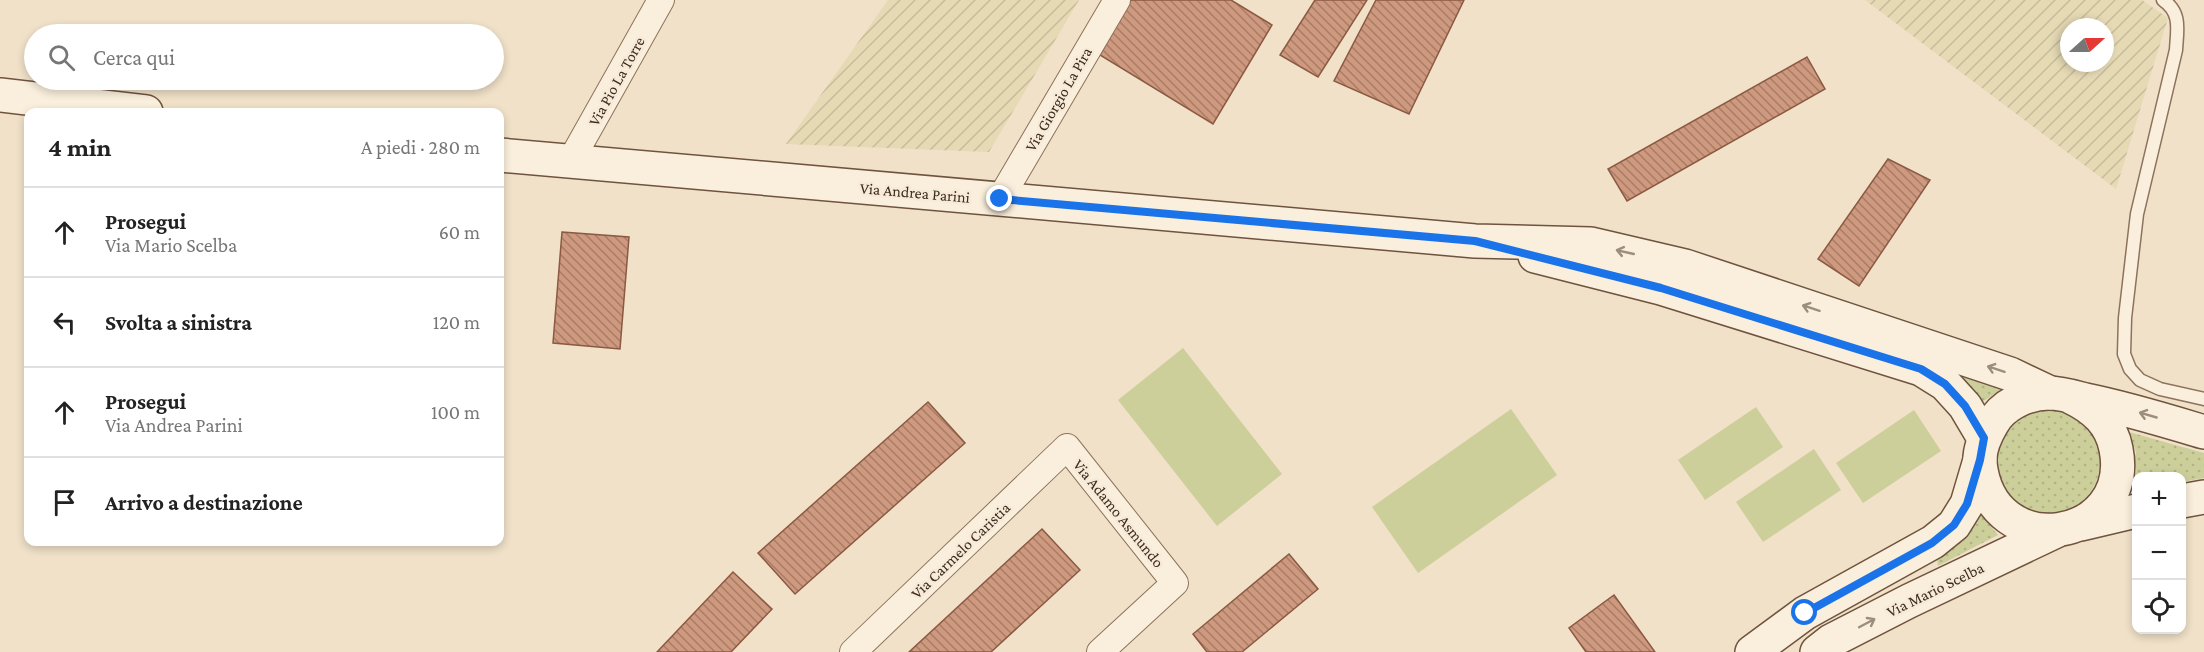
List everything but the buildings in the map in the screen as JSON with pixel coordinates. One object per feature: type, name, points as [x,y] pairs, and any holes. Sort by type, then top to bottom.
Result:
[{"type":"main road","points":[[0,95],[112,108]]},
{"type":"main road","name":"Via Andrea Parini","points":[[507,156],[1475,241]]},
{"type":"main road","points":[[1475,241],[1591,244],[1685,266],[2010,374],[2090,405],[2104,420],[2114,438],[2118,458],[2116,478],[2109,498],[2096,513],[2068,528]]},
{"type":"main road","points":[[1475,241],[1661,288],[1921,369],[1945,384],[1965,406],[1982,449],[1983,483],[1994,504],[2012,520],[2022,525],[2033,529],[2068,528],[2132,512]]},
{"type":"main road","points":[[1752,652],[1805,613],[1923,548],[1954,525],[1967,504],[1982,449],[1994,420],[2010,405],[2029,396],[2061,395],[2119,407],[2204,432]]},
{"type":"main road","points":[[2186,500],[2204,496]]},
{"type":"main road","name":"Via Mario Scelba","points":[[1816,652],[1832,641],[1909,601],[2068,528]]},
{"type":"street","name":"Via Pio La Torre","points":[[570,162],[661,0]]},
{"type":"street","name":"Via Giorgio La Pira","points":[[1000,199],[1116,0]]},
{"type":"street","name":"Via Carmelo Caristia","points":[[853,652],[1067,447]]},
{"type":"street","name":"Via Adamo Asmundo","points":[[1067,447],[1175,583],[1100,652]]},
{"type":"lane","points":[[2163,0],[2172,6],[2178,22],[2176,50],[2138,214],[2125,318],[2124,354],[2130,369],[2140,381],[2160,389],[2204,399]]},
{"type":"shaded area","points":[[888,0],[1079,0],[989,152],[786,144]]},
{"type":"shaded area","points":[[1865,0],[2142,0],[2168,18],[2116,189]]},
{"type":"green space","points":[[1183,348],[1282,474],[1217,526],[1118,400]]},
{"type":"green space","points":[[1957,373],[2006,387],[1982,402]]},
{"type":"green space","points":[[1756,407],[1783,447],[1705,500],[1678,460]]},
{"type":"green space","points":[[1511,409],[1557,475],[1418,573],[1372,507]]},
{"type":"green space","points":[[1914,410],[1941,451],[1863,503],[1836,463]]},
{"type":"green space","points":[[2048,410],[2068,414],[2085,425],[2096,442],[2100,462],[2096,482],[2085,499],[2068,510],[2048,514],[2028,510],[2011,499],[2000,482],[1996,462],[2000,442],[2011,425],[2028,414]]},
{"type":"green space","points":[[2129,432],[2204,453],[2204,478],[2186,481],[2186,472],[2133,472],[2136,452]]},
{"type":"green space","points":[[1814,449],[1841,490],[1763,542],[1736,502]]},
{"type":"green space","points":[[2132,479],[2132,492],[2128,492]]},
{"type":"green space","points":[[1978,511],[1998,535],[1938,566],[1937,560],[1960,540]]},
{"type":"route","points":[[1000,199],[1475,241],[1661,288],[1921,369],[1945,384],[1965,406],[1984,438],[1967,504],[1954,525],[1932,543],[1805,613]]}]
